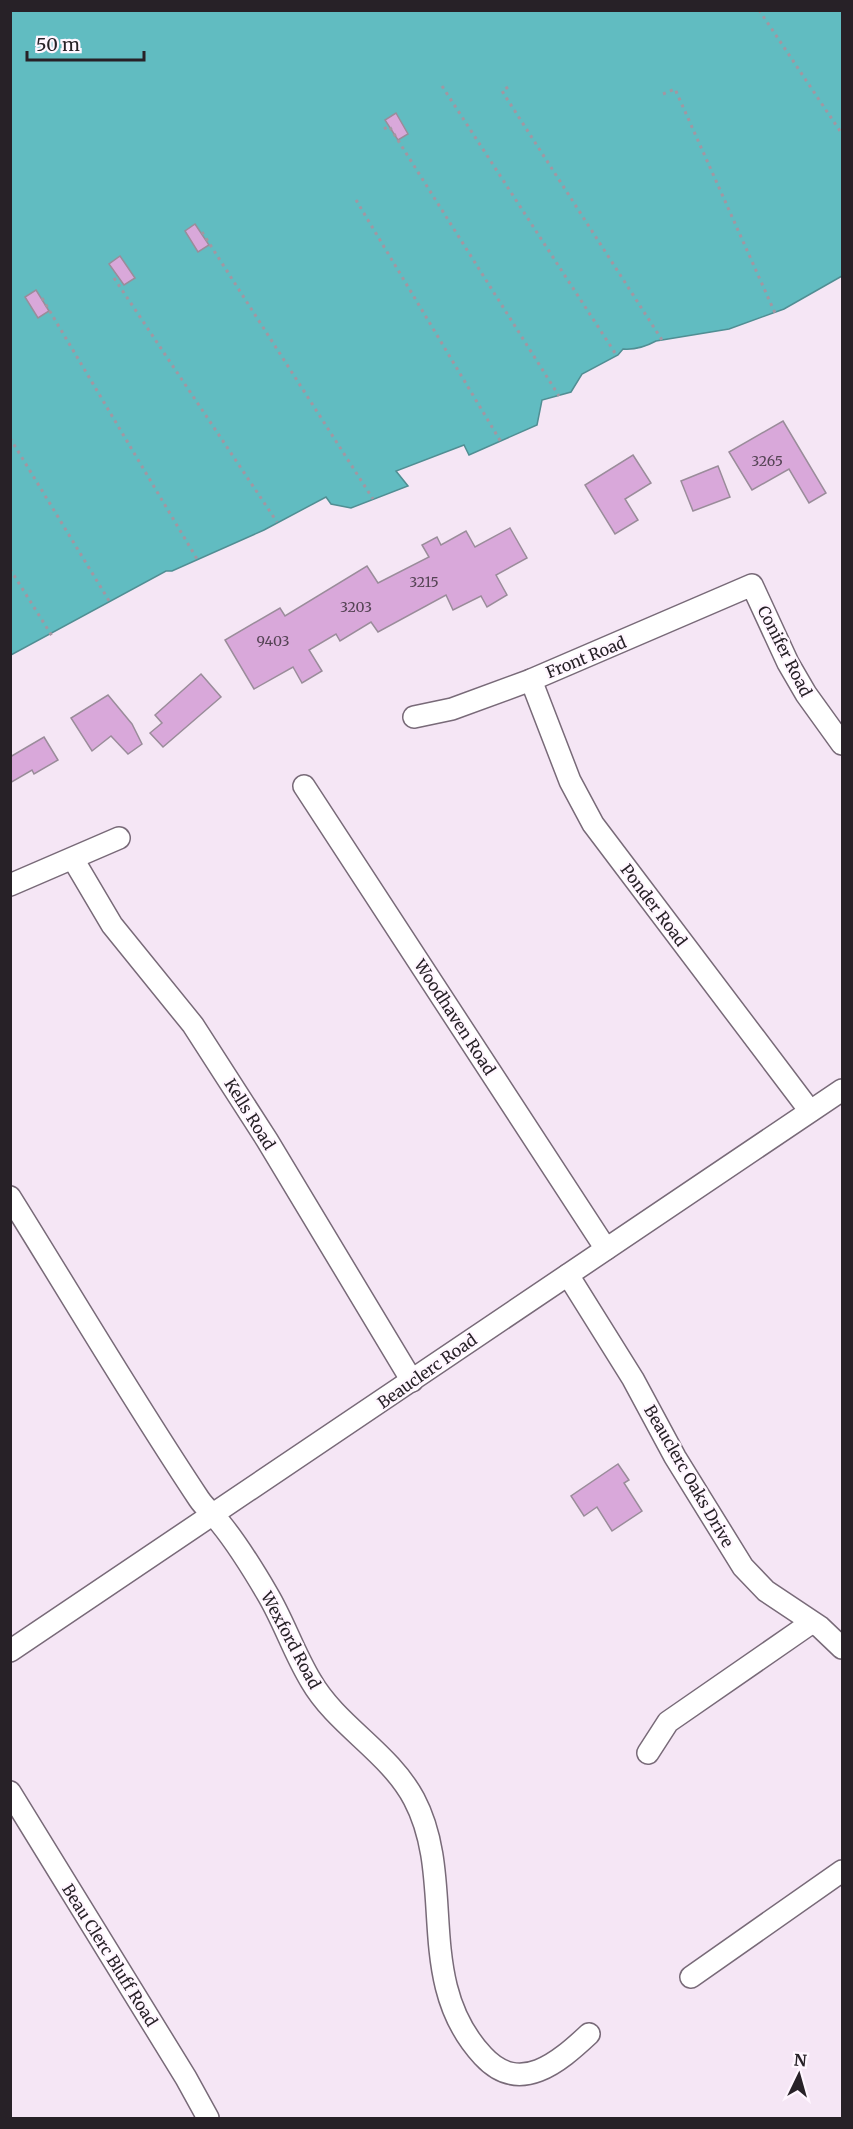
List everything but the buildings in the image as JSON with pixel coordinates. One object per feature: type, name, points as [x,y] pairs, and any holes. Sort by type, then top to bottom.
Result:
[{"type":"street","name":"Front Road","points":[[414,717],[452,709],[531,680],[752,585]]},
{"type":"street","name":"Conifer Road","points":[[752,585],[788,663],[806,694],[843,744]]},
{"type":"street","name":"Ponder Road","points":[[531,680],[570,781],[593,824],[810,1111]]},
{"type":"street","name":"Woodhaven Road","points":[[304,786],[606,1249]]},
{"type":"street","points":[[10,885],[119,838]]},
{"type":"street","name":"Kells Road","points":[[73,859],[112,925],[193,1025],[267,1140],[412,1380]]},
{"type":"street","name":"Beauclerc Road","points":[[10,1651],[810,1111],[840,1096]]},
{"type":"street","name":"Wexford Road","points":[[10,1197],[109,1360],[201,1502],[213,1515],[266,1592],[310,1680],[335,1711],[399,1776],[423,1816],[433,1857],[442,1973],[453,2004],[477,2048],[501,2069],[516,2073],[538,2072],[556,2064],[589,2034]]},
{"type":"street","name":"Beauclerc Oaks Drive","points":[[568,1275],[633,1379],[675,1457],[743,1567],[766,1591],[820,1627],[843,1648]]},
{"type":"street","points":[[648,1753],[668,1722],[811,1623]]},
{"type":"street","name":"Beau Clerc Bluff Road","points":[[10,1792],[208,2118]]},
{"type":"street","points":[[692,1977],[843,1871]]},
{"type":"path","points":[[759,10],[843,134]]},
{"type":"path","points":[[442,86],[616,356]]},
{"type":"path","points":[[508,87],[502,91],[662,340]]},
{"type":"path","points":[[663,94],[675,89],[775,313]]},
{"type":"path","points":[[384,129],[389,126],[559,396]]},
{"type":"path","points":[[356,200],[501,442]]},
{"type":"path","points":[[201,232],[373,499]]},
{"type":"path","points":[[114,278],[277,522]]},
{"type":"path","points":[[42,298],[197,559]]},
{"type":"path","points":[[10,438],[111,604]]},
{"type":"path","points":[[10,569],[52,636]]},
{"type":"water","points":[[11,11],[842,11],[842,276],[784,309],[729,329],[623,349],[618,355],[582,374],[571,392],[542,400],[537,425],[469,455],[464,445],[396,471],[408,486],[351,508],[331,504],[326,497],[264,530],[172,571],[166,571],[11,655]]}]
